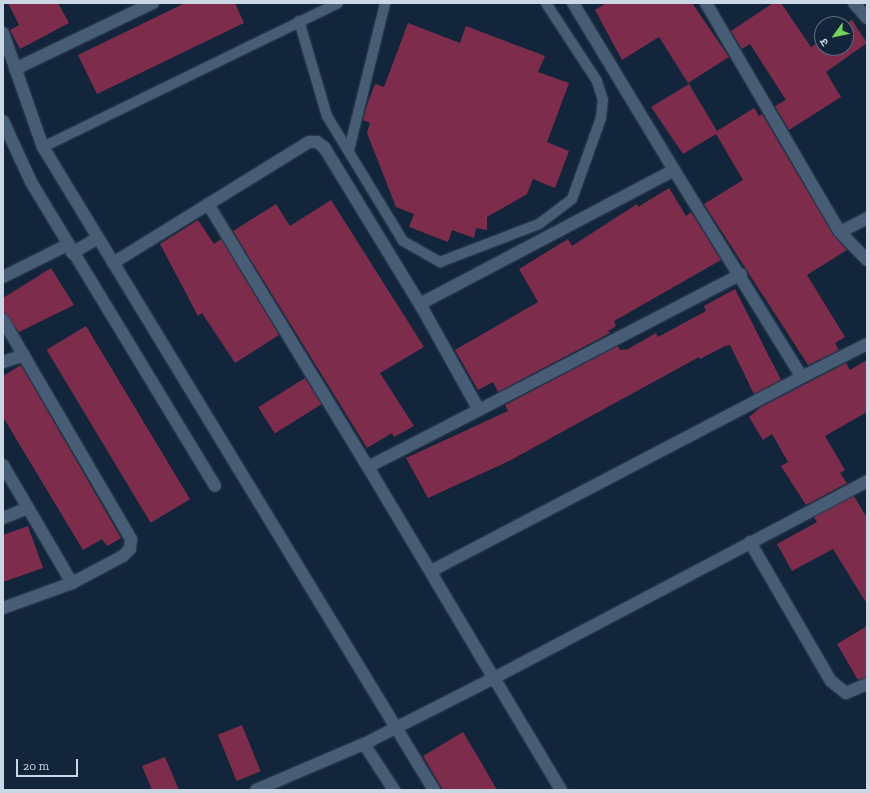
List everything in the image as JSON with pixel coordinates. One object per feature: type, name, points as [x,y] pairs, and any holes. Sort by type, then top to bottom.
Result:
[{"type":"street","points":[[16,69],[153,3]]},
{"type":"street","points":[[573,3],[674,170],[741,274],[802,377]]},
{"type":"street","points":[[706,3],[840,232],[867,260]]},
{"type":"street","points":[[854,3],[867,18]]},
{"type":"street","points":[[3,33],[44,147],[434,790]]},
{"type":"street","points":[[3,121],[6,142],[216,486]]},
{"type":"street","points":[[113,263],[309,142],[317,142],[324,146],[420,304],[479,410]]},
{"type":"street","points":[[420,304],[674,170]]},
{"type":"street","points":[[208,204],[431,571],[561,790]]},
{"type":"street","points":[[840,232],[867,218]]},
{"type":"street","points":[[3,276],[98,238]]},
{"type":"street","points":[[368,467],[741,274]]},
{"type":"street","points":[[3,320],[130,539],[130,549],[124,556],[72,583],[3,608]]},
{"type":"street","points":[[431,571],[867,344]]},
{"type":"street","points":[[3,362],[24,355]]},
{"type":"street","points":[[3,465],[72,583]]},
{"type":"street","points":[[261,789],[364,744],[396,728],[494,678],[867,481]]},
{"type":"street","points":[[3,518],[28,508]]},
{"type":"street","points":[[750,542],[831,681],[846,693],[867,684]]},
{"type":"street","points":[[364,744],[394,790]]},
{"type":"lane","points":[[44,147],[338,3]]},
{"type":"lane","points":[[349,150],[385,3]]},
{"type":"lane","points":[[299,21],[327,116],[403,241],[440,262],[498,241],[557,213],[572,199],[601,118],[603,100],[597,81],[546,3]]},
{"type":"building","points":[[8,3],[58,3],[69,23],[20,49],[10,30],[19,25]]},
{"type":"building","points":[[185,3],[235,3],[244,23],[97,94],[78,55]]},
{"type":"building","points":[[606,3],[692,3],[729,57],[688,83],[659,37],[622,60],[595,10]]},
{"type":"building","points":[[773,3],[781,3],[811,47],[814,45],[814,56],[849,56],[826,72],[841,97],[789,130],[775,106],[786,100],[750,44],[742,49],[731,31]]},
{"type":"building","points":[[408,23],[460,43],[466,26],[545,56],[538,72],[569,83],[547,142],[569,151],[555,188],[533,179],[527,194],[487,217],[487,230],[476,228],[474,238],[452,230],[448,242],[409,227],[414,214],[396,207],[367,133],[370,123],[363,120],[375,84],[384,87]]},
{"type":"building","points":[[854,23],[867,43],[854,52]]},
{"type":"building","points":[[689,84],[717,131],[754,108],[759,116],[762,114],[834,236],[847,250],[807,275],[845,337],[835,343],[839,350],[808,365],[704,204],[743,180],[716,134],[683,154],[651,107]]},
{"type":"building","points":[[669,188],[686,216],[691,212],[721,260],[614,321],[616,326],[608,331],[610,333],[498,392],[493,382],[478,390],[455,350],[538,302],[519,269],[568,239],[572,246],[637,204],[638,207]]},
{"type":"building","points":[[331,200],[424,347],[380,373],[414,426],[394,437],[392,433],[367,448],[233,231],[276,204],[290,226]]},
{"type":"building","points":[[198,220],[214,244],[221,239],[279,335],[235,363],[202,313],[198,316],[160,244]]},
{"type":"building","points":[[51,268],[74,305],[19,332],[3,313],[3,298]]},
{"type":"building","points":[[735,289],[781,380],[754,394],[730,345],[725,346],[700,359],[699,357],[507,462],[428,498],[406,458],[508,411],[505,405],[618,346],[620,350],[628,349],[656,333],[658,337],[706,311],[704,306]]},
{"type":"building","points":[[86,326],[190,499],[151,523],[47,350]]},
{"type":"building","points":[[867,360],[867,412],[825,436],[845,470],[840,473],[847,483],[806,505],[781,466],[788,462],[772,434],[763,440],[749,417],[761,407],[846,363],[850,370]]},
{"type":"building","points":[[21,365],[121,538],[107,546],[102,539],[83,550],[3,417],[3,376]]},
{"type":"building","points":[[305,378],[321,404],[275,433],[258,407]]},
{"type":"building","points":[[854,496],[867,518],[867,604],[833,549],[792,571],[777,544],[817,522],[814,517]]},
{"type":"building","points":[[28,526],[43,568],[3,582],[3,535]]},
{"type":"building","points":[[867,626],[867,677],[858,680],[837,644]]},
{"type":"building","points":[[242,725],[261,771],[237,781],[218,735]]},
{"type":"building","points":[[463,732],[497,790],[443,790],[423,756]]},
{"type":"building","points":[[165,757],[179,790],[152,790],[142,766]]}]
